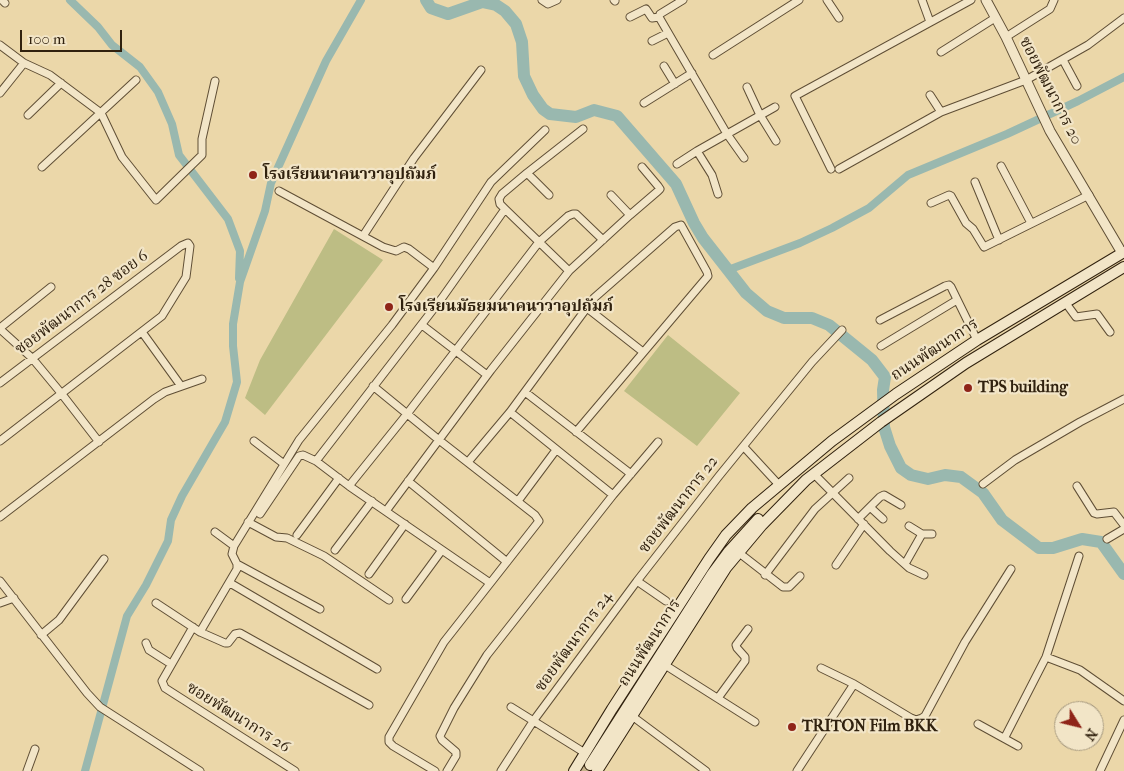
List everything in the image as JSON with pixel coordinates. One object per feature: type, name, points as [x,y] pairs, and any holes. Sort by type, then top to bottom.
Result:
[{"type":"main road","name":"ถนนพัฒนาการ","points":[[590,763],[715,558],[739,527],[776,488],[832,441],[896,394],[977,340],[1123,252]]},
{"type":"main road","name":"ถนนพัฒนาการ","points":[[590,763],[720,562],[756,521],[900,408],[990,347],[1124,267]]},
{"type":"main road","name":"ถนนพัฒนาการ","points":[[574,771],[590,763],[632,716],[715,584],[738,552],[773,512],[810,477]]},
{"type":"street","points":[[542,0],[548,4],[557,0]]},
{"type":"street","points":[[630,16],[646,9],[652,18],[659,17],[660,14],[683,0]]},
{"type":"street","points":[[713,55],[799,0]]},
{"type":"street","points":[[827,0],[839,18]]},
{"type":"street","points":[[922,0],[930,22]]},
{"type":"street","points":[[971,0],[795,96],[835,169],[941,112],[1026,80],[1088,45],[1124,18]]},
{"type":"street","name":"ซอยพัฒนาการ 20","points":[[986,0],[1006,37],[1050,131],[1123,252]]},
{"type":"street","points":[[1006,37],[1050,9],[1054,0]]},
{"type":"street","points":[[659,17],[727,134],[744,158]]},
{"type":"street","points":[[941,52],[995,18]]},
{"type":"street","points":[[652,41],[668,33]]},
{"type":"street","points":[[0,45],[24,63],[50,75],[100,113],[122,157],[156,200],[202,155],[202,139],[215,81]]},
{"type":"street","points":[[1063,60],[1077,86]]},
{"type":"street","points":[[0,93],[24,63]]},
{"type":"street","points":[[664,66],[675,84]]},
{"type":"street","points":[[363,236],[414,158],[481,70]]},
{"type":"street","points":[[644,103],[692,73]]},
{"type":"street","points":[[42,167],[136,80]]},
{"type":"street","points":[[28,116],[61,83]]},
{"type":"street","points":[[747,87],[760,115],[776,141]]},
{"type":"street","points":[[930,95],[941,112]]},
{"type":"street","points":[[677,164],[775,107]]},
{"type":"street","points":[[200,632],[237,569],[237,564],[232,554],[234,546],[284,464],[321,411],[392,325],[434,268],[492,182],[545,130]]},
{"type":"street","points":[[569,271],[499,202],[500,196],[583,130]]},
{"type":"street","points":[[697,151],[712,175],[718,194]]},
{"type":"street","points":[[1001,166],[1032,223]]},
{"type":"street","points":[[386,511],[487,375],[569,271],[660,189],[642,167]]},
{"type":"street","points":[[527,173],[549,195]]},
{"type":"street","points":[[975,182],[998,240]]},
{"type":"street","points":[[279,191],[391,250],[396,251],[407,248],[434,268]]},
{"type":"street","points":[[930,203],[950,195],[983,247],[1089,194]]},
{"type":"street","points":[[611,195],[630,215]]},
{"type":"street","points":[[316,461],[422,325],[505,209]]},
{"type":"street","points":[[349,486],[407,414],[539,242],[568,216],[573,214],[576,214],[602,240]]},
{"type":"street","points":[[468,462],[510,412],[594,298],[675,227],[682,226],[708,276],[576,432]]},
{"type":"street","name":"ซอยพัฒนาการ 28 ซอย 6","points":[[0,383],[181,246],[188,243],[190,246],[187,274],[164,314],[142,332]]},
{"type":"street","points":[[880,320],[947,285],[952,287],[977,340]]},
{"type":"street","points":[[51,287],[0,329],[32,358],[99,442]]},
{"type":"street","points":[[881,346],[957,300]]},
{"type":"street","points":[[1065,302],[1076,317],[1097,314],[1110,332]]},
{"type":"street","points":[[587,308],[642,352]]},
{"type":"street","points":[[422,325],[487,375]]},
{"type":"street","name":"ซอยพัฒนาการ 22","points":[[637,581],[812,362],[842,331]]},
{"type":"street","points":[[0,441],[142,332],[181,386]]},
{"type":"street","points":[[0,517],[154,399],[165,392],[202,379]]},
{"type":"street","points":[[373,386],[518,501],[539,520],[444,642],[389,737],[393,746],[436,771]]},
{"type":"street","points":[[525,392],[630,474]]},
{"type":"street","points":[[983,484],[1015,460],[1124,399]]},
{"type":"street","points":[[510,412],[613,495]]},
{"type":"street","points":[[254,441],[284,464]]},
{"type":"street","points":[[446,771],[456,756],[456,752],[440,736],[454,708],[487,654],[613,495],[658,442]]},
{"type":"street","points":[[744,447],[776,488]]},
{"type":"street","points":[[518,501],[556,450]]},
{"type":"street","points":[[260,514],[299,456],[303,455],[316,461],[490,584]]},
{"type":"street","points":[[810,477],[831,492],[905,564],[924,575]]},
{"type":"street","points":[[297,535],[339,478]]},
{"type":"street","points":[[765,574],[815,509],[831,492],[849,478]]},
{"type":"street","points":[[408,481],[507,562]]},
{"type":"street","points":[[1077,486],[1094,513],[1114,512],[1124,525]]},
{"type":"street","points":[[836,564],[870,507],[884,495],[901,505]]},
{"type":"street","points":[[335,550],[372,501]]},
{"type":"street","points":[[870,507],[884,520]]},
{"type":"street","points":[[248,522],[276,537],[287,538],[310,548],[389,600]]},
{"type":"street","points":[[369,574],[405,524]]},
{"type":"street","points":[[909,526],[922,534],[932,534]]},
{"type":"street","points":[[1107,539],[1124,529]]},
{"type":"street","points":[[215,532],[234,546]]},
{"type":"street","points":[[905,564],[922,534]]},
{"type":"street","points":[[406,599],[442,550]]},
{"type":"street","points":[[738,552],[783,588],[787,588],[800,576]]},
{"type":"street","points":[[1005,737],[1046,656],[1079,556]]},
{"type":"street","points":[[41,635],[59,620],[104,559]]},
{"type":"street","points":[[237,564],[320,609]]},
{"type":"street","points":[[821,668],[854,684],[911,718],[916,720],[925,716],[965,642],[1011,569]]},
{"type":"street","points":[[0,580],[86,693],[100,707],[200,771]]},
{"type":"street","points":[[637,581],[666,601]]},
{"type":"street","name":"ซอยพัฒนาการ 24","points":[[501,771],[534,720],[637,581]]},
{"type":"street","points":[[230,583],[377,669]]},
{"type":"street","points":[[0,603],[14,598]]},
{"type":"street","points":[[156,603],[200,632],[225,644],[235,634],[240,633],[369,705]]},
{"type":"street","points":[[146,643],[149,650],[172,664],[193,627]]},
{"type":"street","points":[[718,698],[745,661],[745,656],[736,645],[748,628]]},
{"type":"street","points":[[1046,656],[1080,670],[1124,700]]},
{"type":"street","name":"ซอยพัฒนาการ 26","points":[[172,664],[162,681],[165,688],[296,771]]},
{"type":"street","points":[[665,665],[755,722]]},
{"type":"street","points":[[797,771],[854,684]]},
{"type":"street","points":[[511,707],[534,720],[590,763]]},
{"type":"street","points":[[632,716],[706,771]]},
{"type":"street","points":[[1100,771],[1124,720]]},
{"type":"street","points":[[978,724],[1005,737],[1018,746]]},
{"type":"street","points":[[27,771],[35,749]]},
{"type":"green space","points":[[334,229],[383,260],[265,415],[245,398],[260,360]]},
{"type":"green space","points":[[668,335],[740,393],[697,446],[624,391]]},
{"type":"waterway","points":[[70,0],[98,27],[112,45],[140,67],[158,92],[172,124],[179,155],[228,219],[240,251],[239,278]]},
{"type":"waterway","points":[[85,771],[127,616],[146,585],[168,541],[171,520],[182,496],[225,422],[237,382],[233,346],[233,324],[240,282],[265,211],[271,183],[326,61],[361,0]]},
{"type":"waterway","points":[[426,0],[431,8],[448,14],[482,2],[496,5],[505,11],[516,24],[522,42],[524,76],[533,95],[543,109],[550,114],[576,117],[594,110],[617,116],[676,184],[703,238],[746,293],[767,311],[784,318],[812,318],[829,325],[872,360],[885,377],[883,390],[884,427],[890,446],[901,468],[911,475],[928,479],[945,475],[961,477],[983,493],[1002,520],[1039,548],[1053,548],[1082,539],[1101,542],[1124,574]]},
{"type":"waterway","points":[[728,270],[800,243],[832,228],[869,208],[908,175],[1007,134],[1124,77]]},
{"type":"tunnel","points":[[581,771],[586,763]]},
{"type":"place","name":"โรงเรียนนาคนาวาอุปถัมภ์","points":[[253,175]]},
{"type":"place","name":"โรงเรียนมัธยมนาคนาวาอุปถัมภ์","points":[[389,307]]},
{"type":"place","name":"TPS building","points":[[968,388]]},
{"type":"place","name":"TRITON Film BKK","points":[[792,727]]}]
